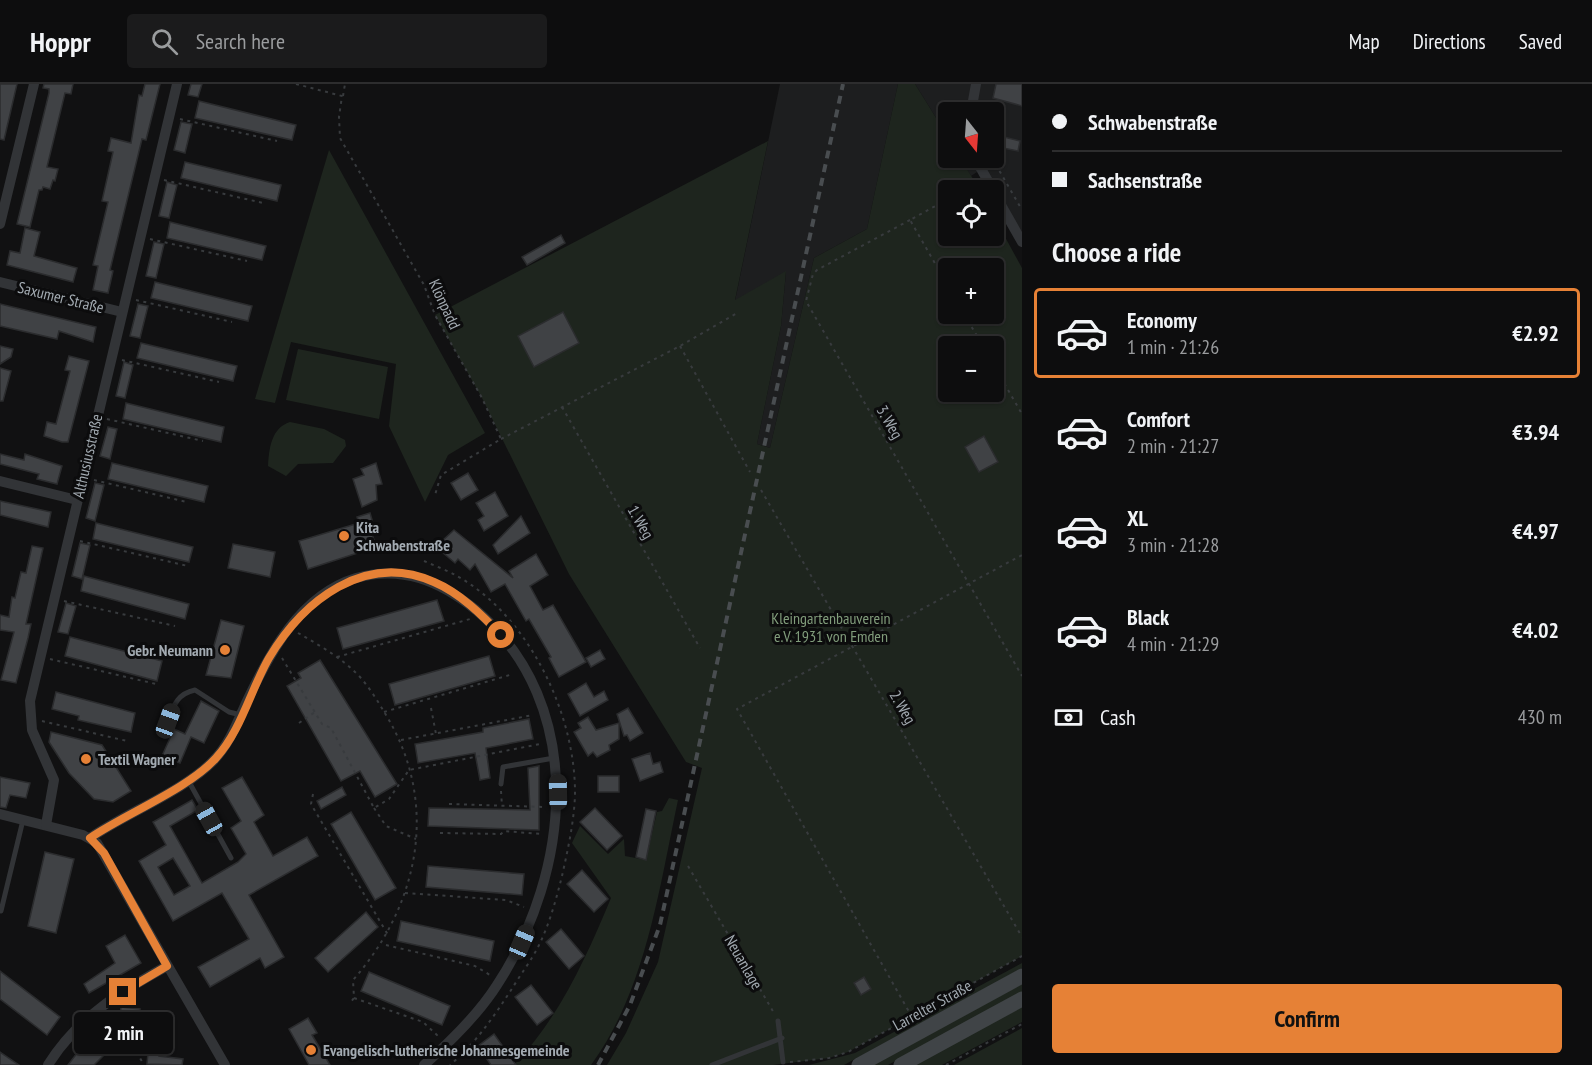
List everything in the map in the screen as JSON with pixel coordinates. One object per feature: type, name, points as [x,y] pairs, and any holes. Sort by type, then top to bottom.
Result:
[{"type":"street","points":[[0,224],[34,84]]},
{"type":"street","name":"Althusiusstraße","points":[[29,718],[40,657],[82,477],[177,84]]},
{"type":"street","points":[[973,102],[976,84]]},
{"type":"street","points":[[980,168],[985,178]]},
{"type":"street","points":[[1004,210],[1022,242]]},
{"type":"street","name":"Saxumer Straße","points":[[0,282],[122,312]]},
{"type":"street","points":[[0,481],[77,500]]},
{"type":"street","points":[[90,838],[188,780],[218,756],[275,648],[315,600],[329,590],[355,579],[380,574],[410,574],[433,581],[453,592],[501,635],[525,671],[545,713],[553,742],[556,808],[553,835],[535,910],[522,942],[500,980],[467,1022],[424,1065]]},
{"type":"street","points":[[29,718],[36,739],[53,774],[54,787],[46,825]]},
{"type":"street","points":[[0,814],[90,838],[104,853],[225,1065]]},
{"type":"street","points":[[48,1065],[71,1033],[108,1002],[167,966]]},
{"type":"street","name":"Larrelter Straße","points":[[859,1065],[1022,976]]},
{"type":"street","points":[[901,1065],[1022,999]]},
{"type":"lane","points":[[168,721],[176,699],[186,692],[195,690],[229,712],[241,715]]},
{"type":"lane","points":[[501,784],[503,767],[555,758]]},
{"type":"lane","points":[[188,780],[231,858]]},
{"type":"lane","points":[[1,911],[23,820]]},
{"type":"lane","points":[[778,1021],[782,1038],[783,1062]]},
{"type":"lane","points":[[712,1065],[782,1038]]},
{"type":"path","points":[[296,84],[342,96]]},
{"type":"path","name":"Klönpadd","points":[[345,84],[339,117],[340,138],[424,285],[435,315],[482,398],[501,439]]},
{"type":"path","points":[[170,116],[277,141]]},
{"type":"path","points":[[998,168],[1022,210]]},
{"type":"path","points":[[155,178],[263,203]]},
{"type":"path","points":[[981,180],[985,178]]},
{"type":"path","name":"3. Weg","points":[[938,205],[817,270],[813,274],[806,301],[1022,676]]},
{"type":"path","points":[[910,220],[938,269]]},
{"type":"path","points":[[140,237],[247,261]]},
{"type":"path","points":[[125,298],[232,322]]},
{"type":"path","points":[[435,495],[441,475],[501,439],[680,346],[737,313]]},
{"type":"path","points":[[680,346],[750,472]]},
{"type":"path","points":[[111,358],[219,382]]},
{"type":"path","points":[[1004,383],[1022,414]]},
{"type":"path","name":"1. Weg","points":[[562,407],[700,648]]},
{"type":"path","points":[[97,417],[203,441]]},
{"type":"path","points":[[82,477],[187,502]]},
{"type":"path","name":"2. Weg","points":[[761,490],[1022,937]]},
{"type":"path","points":[[68,538],[188,566]]},
{"type":"path","points":[[912,1017],[737,709],[1022,555]]},
{"type":"path","points":[[424,561],[465,581],[514,626],[545,672],[565,721],[573,758],[575,796],[570,843],[555,903],[537,948],[488,1024],[450,1065]]},
{"type":"path","points":[[54,598],[175,626]]},
{"type":"path","points":[[337,657],[470,619],[479,613]]},
{"type":"path","points":[[290,628],[337,657],[356,672],[401,740],[414,794],[416,839],[405,893],[387,935],[353,980],[354,998],[350,1003]]},
{"type":"path","points":[[275,648],[322,724],[331,728],[386,826],[416,839]]},
{"type":"path","points":[[40,657],[156,684]]},
{"type":"path","points":[[384,712],[525,671]]},
{"type":"path","points":[[431,708],[436,734]]},
{"type":"path","points":[[299,723],[315,712]]},
{"type":"path","points":[[401,740],[545,713]]},
{"type":"path","points":[[29,718],[127,741]]},
{"type":"path","points":[[374,808],[389,799],[409,770],[553,742]]},
{"type":"path","points":[[501,784],[502,806]]},
{"type":"path","points":[[313,794],[311,804],[387,935]]},
{"type":"path","points":[[449,804],[556,808]]},
{"type":"path","points":[[440,832],[501,834],[504,831],[553,835]]},
{"type":"path","name":"Neuanlage","points":[[688,866],[778,1021]]},
{"type":"path","points":[[405,893],[506,900],[535,910]]},
{"type":"path","points":[[386,945],[475,966],[500,980]]},
{"type":"path","points":[[783,1062],[806,1062],[838,1056],[1022,956]]},
{"type":"path","points":[[354,998],[423,1022],[446,1043]]},
{"type":"path","points":[[108,1002],[144,1065]]},
{"type":"path","points":[[946,1065],[1022,1024]]},
{"type":"shaded area","points":[[780,84],[898,84],[867,229],[814,258],[770,448],[757,444],[781,326],[786,272],[735,301]]},
{"type":"shaded area","points":[[915,84],[1022,84],[1022,242],[1004,211],[1004,180],[986,180],[980,170],[971,176],[966,168],[1004,168],[1004,102],[938,102],[938,121]]},
{"type":"green space","name":"Kleingartenbauverein e.V. 1931 von Emden","points":[[898,84],[915,84],[938,121],[938,168],[966,168],[974,180],[938,180],[938,246],[1004,246],[1004,235],[1022,268],[1022,956],[848,1052],[829,1058],[773,1065],[607,1065],[626,1033],[658,962],[702,768],[686,762],[569,574],[482,398],[435,315],[768,141],[735,300],[786,271],[781,326],[757,444],[770,448],[814,258],[867,229]]},
{"type":"green space","points":[[329,150],[485,433],[448,455],[425,502],[389,426],[396,364],[291,342],[275,403],[255,399]]},
{"type":"green space","points":[[298,349],[388,367],[379,419],[286,400]]},
{"type":"green space","points":[[290,422],[324,429],[345,440],[346,446],[333,463],[298,464],[286,476],[268,466],[268,459],[275,434]]},
{"type":"green space","points":[[669,798],[678,800],[657,903],[638,972],[610,1036],[591,1065],[514,1065],[545,1028],[558,1007],[592,943],[611,898],[572,843],[580,826],[608,854],[624,839],[625,856],[646,860],[657,812],[662,811]]},
{"type":"green space","points":[[1022,963],[1022,968],[844,1065],[809,1065],[855,1053]]},
{"type":"green space","points":[[1022,984],[1022,993],[888,1065],[873,1065]]},
{"type":"green space","points":[[1022,1007],[1022,1022],[942,1065],[914,1065]]},
{"type":"green space","points":[[1022,1028],[1022,1065],[954,1065]]},
{"type":"building","points":[[0,84],[17,84],[4,140],[0,139]]},
{"type":"building","points":[[44,84],[73,84],[71,94],[65,93],[47,167],[58,169],[55,181],[53,180],[50,189],[43,187],[39,190],[30,227],[17,224],[49,93],[49,89],[43,88]]},
{"type":"building","points":[[145,84],[160,84],[146,140],[142,139],[110,270],[113,271],[108,293],[93,290],[98,266],[93,265],[108,202],[102,201],[113,152],[108,151],[111,138],[131,143],[139,95],[142,96]]},
{"type":"building","points":[[191,84],[202,84],[198,97],[188,95]]},
{"type":"building","points":[[996,84],[1022,84],[1022,106],[993,98]]},
{"type":"building","points":[[199,101],[296,125],[292,140],[195,118]]},
{"type":"building","points":[[181,122],[192,124],[185,153],[174,150]]},
{"type":"building","points":[[1004,137],[1020,141],[1018,151],[1004,148]]},
{"type":"building","points":[[185,162],[281,185],[277,201],[181,178]]},
{"type":"building","points":[[167,182],[177,185],[169,218],[159,216]]},
{"type":"building","points":[[170,222],[266,246],[262,260],[167,238]]},
{"type":"building","points":[[25,228],[40,232],[34,256],[77,268],[73,282],[7,265],[10,251],[20,253]]},
{"type":"building","points":[[561,235],[565,243],[527,265],[522,257]]},
{"type":"building","points":[[154,242],[164,244],[156,278],[146,276]]},
{"type":"building","points":[[155,282],[252,306],[248,321],[151,298]]},
{"type":"building","points":[[0,304],[96,327],[93,342],[59,331],[57,339],[0,326]]},
{"type":"building","points":[[138,304],[148,306],[140,338],[130,336]]},
{"type":"building","points":[[563,312],[579,343],[534,367],[518,336]]},
{"type":"building","points":[[141,343],[237,366],[233,381],[137,358]]},
{"type":"building","points":[[0,346],[13,349],[11,357],[0,364]]},
{"type":"building","points":[[69,356],[89,361],[68,442],[62,442],[44,436],[47,422],[56,424],[70,371],[65,370]]},
{"type":"building","points":[[124,362],[133,365],[125,398],[116,396]]},
{"type":"building","points":[[0,368],[11,371],[3,401],[0,401]]},
{"type":"building","points":[[126,403],[224,427],[221,442],[123,419]]},
{"type":"building","points":[[108,427],[117,429],[110,459],[100,456]]},
{"type":"building","points":[[984,436],[998,462],[979,472],[965,447]]},
{"type":"building","points":[[0,454],[24,460],[25,454],[62,466],[57,484],[37,479],[39,474],[0,464]]},
{"type":"building","points":[[112,463],[208,486],[204,502],[108,479]]},
{"type":"building","points":[[376,463],[382,484],[376,485],[377,500],[362,507],[353,479],[364,475],[361,469]]},
{"type":"building","points":[[468,473],[478,490],[461,500],[451,483]]},
{"type":"building","points":[[95,483],[104,485],[95,521],[86,518]]},
{"type":"building","points":[[495,492],[508,516],[484,531],[478,520],[484,516],[476,503]]},
{"type":"building","points":[[0,501],[51,512],[48,527],[0,515]]},
{"type":"building","name":"Kita Schwabenstraße","points":[[370,513],[375,530],[371,531],[375,543],[366,545],[367,550],[308,569],[299,541],[359,523],[357,517]]},
{"type":"building","points":[[521,516],[530,533],[498,554],[493,545]]},
{"type":"building","points":[[96,523],[193,547],[189,562],[93,539]]},
{"type":"building","points":[[454,530],[513,578],[509,571],[536,554],[548,575],[530,586],[543,610],[553,605],[586,662],[559,677],[549,658],[551,657],[529,619],[526,621],[505,584],[491,592],[475,564],[470,570],[458,559],[455,563],[442,552],[447,547],[441,542]]},
{"type":"building","points":[[80,543],[90,545],[82,579],[72,576]]},
{"type":"building","points":[[233,544],[275,552],[270,577],[228,568]]},
{"type":"building","points":[[32,546],[43,548],[26,624],[31,624],[16,683],[1,680],[14,632],[0,630],[0,615],[9,617],[12,597],[15,598],[21,572],[26,573]]},
{"type":"building","points":[[84,576],[189,604],[185,619],[81,591]]},
{"type":"building","points":[[437,600],[444,621],[343,649],[337,628]]},
{"type":"building","points":[[66,603],[76,606],[68,634],[58,632]]},
{"type":"building","name":"Gebr. Neumann","points":[[221,620],[244,626],[231,678],[206,675]]},
{"type":"building","points":[[70,637],[162,661],[157,681],[65,656]]},
{"type":"building","points":[[600,650],[605,659],[591,667],[586,658]]},
{"type":"building","points":[[489,656],[495,676],[395,705],[389,684]]},
{"type":"building","points":[[320,660],[397,784],[375,797],[360,771],[341,781],[287,686],[301,678],[298,673]]},
{"type":"building","points":[[586,683],[594,697],[604,691],[608,700],[580,716],[568,694]]},
{"type":"building","points":[[56,692],[135,713],[131,732],[78,720],[79,716],[52,709]]},
{"type":"building","points":[[201,701],[219,711],[204,743],[191,737],[180,763],[162,756],[174,729],[185,734]]},
{"type":"building","points":[[628,708],[643,733],[630,741],[627,735],[624,736],[617,714]]},
{"type":"building","points":[[588,717],[596,730],[619,723],[619,739],[609,745],[610,750],[597,757],[593,752],[588,756],[574,732],[581,728],[578,723]]},
{"type":"building","points":[[529,719],[533,739],[486,748],[490,778],[480,780],[475,753],[418,763],[415,744],[483,732],[483,728]]},
{"type":"building","name":"Textil Wagner","points":[[51,732],[102,745],[131,791],[113,802],[94,799],[69,773],[49,742]]},
{"type":"building","points":[[650,753],[653,764],[660,762],[663,772],[640,781],[632,759]]},
{"type":"building","points":[[539,766],[539,830],[428,826],[429,808],[530,810],[528,768]]},
{"type":"building","points":[[598,776],[619,776],[619,792],[598,792]]},
{"type":"building","points":[[0,777],[30,783],[26,798],[10,795],[6,808],[0,807]]},
{"type":"building","points":[[242,777],[264,815],[254,822],[273,856],[307,837],[318,856],[249,895],[284,957],[265,968],[260,958],[210,987],[198,967],[249,939],[222,893],[173,921],[139,861],[166,845],[153,822],[192,800],[198,810],[170,826],[202,883],[238,862],[246,854],[231,828],[241,821],[222,788]],"holes":[[[173,858],[190,886],[174,895],[158,867]]]},
{"type":"building","points":[[342,787],[346,795],[321,809],[317,801]]},
{"type":"building","points":[[595,808],[622,836],[607,850],[580,822]]},
{"type":"building","points":[[646,809],[656,811],[646,860],[636,857]]},
{"type":"building","points":[[351,812],[396,888],[375,900],[331,824]]},
{"type":"building","points":[[45,852],[74,859],[56,933],[28,926]]},
{"type":"building","points":[[428,866],[524,874],[522,895],[426,887]]},
{"type":"building","points":[[582,870],[608,899],[594,912],[567,884]]},
{"type":"building","points":[[366,912],[378,927],[328,972],[315,958]]},
{"type":"building","points":[[401,921],[494,941],[490,961],[397,941]]},
{"type":"building","points":[[561,929],[584,956],[569,969],[546,942]]},
{"type":"building","points":[[125,935],[141,963],[89,993],[84,984],[115,963],[106,946]]},
{"type":"building","points":[[0,971],[60,1017],[47,1035],[0,999]]},
{"type":"building","points":[[369,972],[450,1006],[442,1025],[361,991]]},
{"type":"building","points":[[864,977],[871,989],[861,995],[854,983]]},
{"type":"building","points":[[531,985],[553,1013],[537,1025],[515,997]]},
{"type":"building","points":[[121,1007],[140,1009],[139,1020],[147,1021],[145,1032],[153,1033],[152,1043],[160,1044],[159,1056],[183,1059],[182,1065],[147,1064],[148,1053],[140,1052],[141,1041],[125,1039],[128,1017],[120,1016]]},
{"type":"building","name":"Evangelisch-lutherische Johannesgemeinde","points":[[308,1018],[317,1033],[312,1035],[330,1065],[309,1065],[289,1029]]},
{"type":"building","points":[[102,1027],[106,1027],[118,1041],[94,1065],[68,1065],[87,1040]]},
{"type":"building","points":[[494,1034],[516,1065],[491,1065],[478,1046]]},
{"type":"building","points":[[0,1052],[19,1065],[0,1065]]},
{"type":"railway","points":[[598,1065],[630,1005],[660,925],[843,84]]},
{"type":"place","name":"Kita Schwabenstraße","points":[[344,536]]},
{"type":"place","name":"Gebr. Neumann","points":[[225,650]]},
{"type":"place","name":"Textil Wagner","points":[[86,759]]},
{"type":"place","name":"Evangelisch-lutherische Johannesgemeinde","points":[[311,1050]]},
{"type":"route","points":[[123,992],[167,966],[104,853],[90,838],[196,776],[213,762],[227,743],[275,648],[284,634],[315,600],[329,590],[355,579],[380,574],[410,574],[433,581],[453,592],[501,635]]}]
